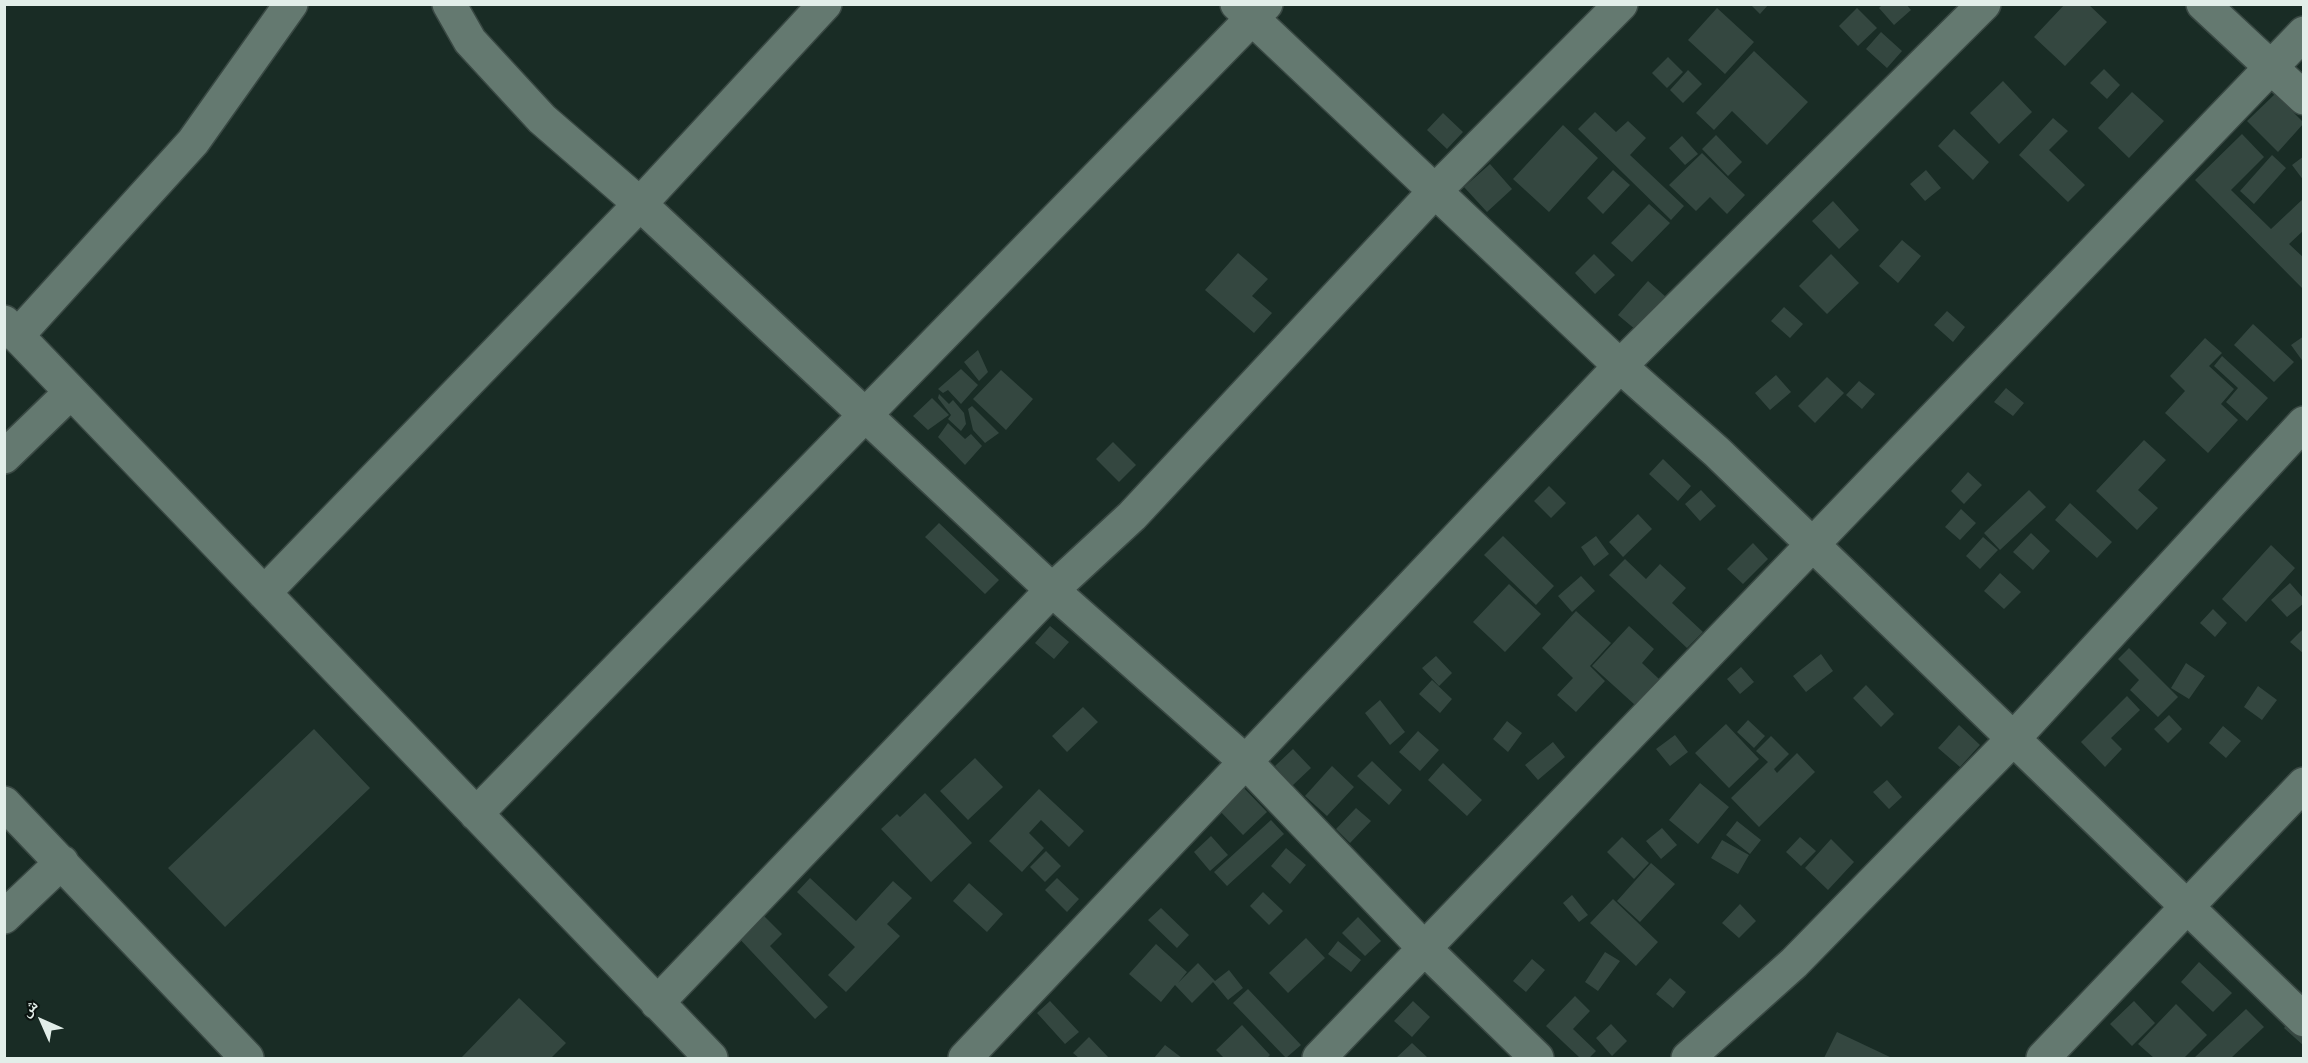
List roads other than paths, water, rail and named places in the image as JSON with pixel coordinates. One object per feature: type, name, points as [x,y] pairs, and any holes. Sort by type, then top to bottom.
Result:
[{"type":"street","points":[[291,4],[192,142],[11,329],[711,1059]]},
{"type":"street","points":[[449,4],[470,41],[542,119],[640,204],[1052,590],[1246,762],[1425,949],[1537,1059]]},
{"type":"street","points":[[264,593],[640,204],[825,4]]},
{"type":"street","points":[[657,1003],[1052,590],[1132,516],[1435,191],[1620,4]]},
{"type":"street","points":[[965,1059],[1620,366],[1984,4]]},
{"type":"street","points":[[2203,4],[2304,98]]},
{"type":"street","points":[[476,814],[866,414],[1252,9],[1435,191],[1620,366],[1717,452],[2304,1020]]},
{"type":"street","points":[[1319,1059],[2304,33]]},
{"type":"street","points":[[4,457],[71,392]]},
{"type":"street","points":[[1688,1059],[1794,963],[2014,738],[2304,423]]},
{"type":"street","points":[[2043,1059],[2304,784]]},
{"type":"street","points":[[4,803],[247,1059]]},
{"type":"street","points":[[4,917],[62,862]]}]
